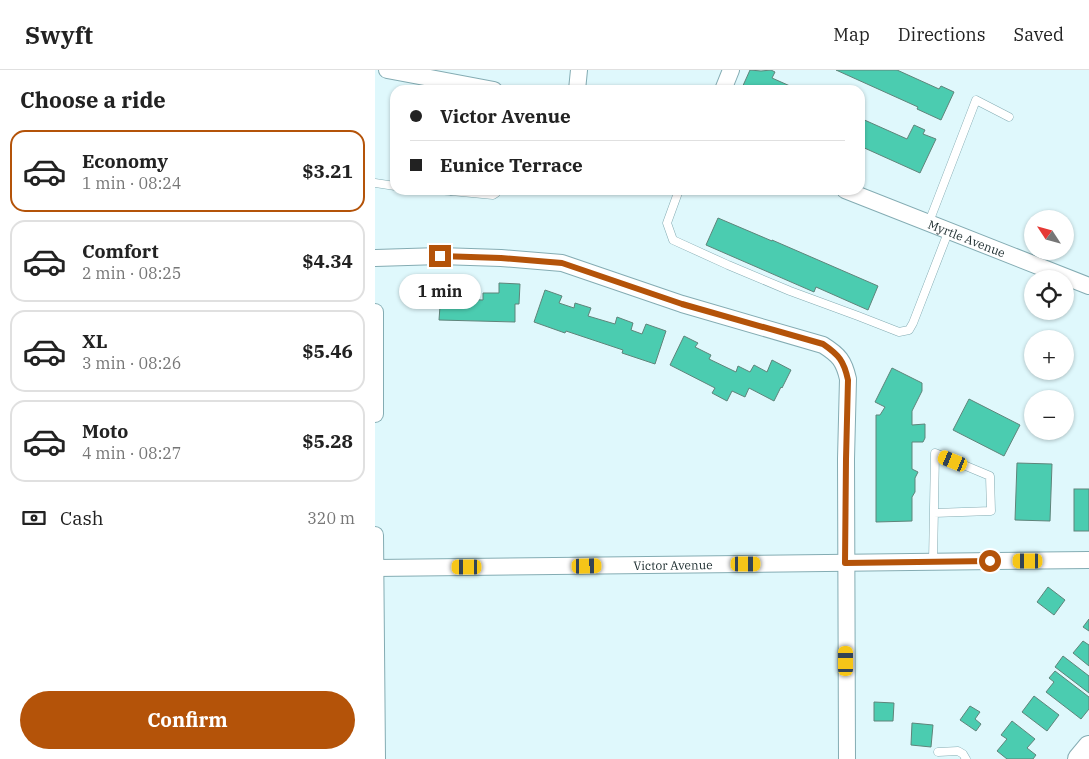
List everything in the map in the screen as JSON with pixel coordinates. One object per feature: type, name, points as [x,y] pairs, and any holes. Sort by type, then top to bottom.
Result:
[{"type":"street","points":[[387,70],[457,85]]},
{"type":"street","points":[[578,85],[579,70]]},
{"type":"street","points":[[725,85],[731,70]]},
{"type":"street","name":"Myrtle Avenue","points":[[858,195],[1089,286]]},
{"type":"street","points":[[375,258],[440,256],[562,263],[682,304],[823,344],[835,352],[846,368],[848,380],[845,563],[847,759]]},
{"type":"street","points":[[375,312],[375,414]]},
{"type":"street","points":[[375,535],[377,759]]},
{"type":"street","name":"Victor Avenue","points":[[375,568],[1089,560]]},
{"type":"lane","points":[[929,222],[976,100],[1009,116]]},
{"type":"lane","points":[[375,183],[390,185]]},
{"type":"lane","points":[[677,195],[667,224],[673,240],[789,291],[899,332],[909,330],[913,323],[949,230]]},
{"type":"lane","points":[[933,562],[935,453],[990,476],[991,510],[934,513]]},
{"type":"lane","points":[[938,752],[958,751],[966,759]]},
{"type":"building","points":[[750,70],[771,70],[775,72],[772,78],[788,85],[743,85]]},
{"type":"building","points":[[836,70],[897,70],[939,89],[941,86],[954,92],[941,120],[917,109],[918,107]]},
{"type":"building","points":[[865,120],[907,139],[914,125],[925,130],[923,134],[936,139],[920,173],[865,148]]},
{"type":"building","points":[[718,218],[878,286],[868,310],[816,287],[814,292],[706,245]]},
{"type":"building","points":[[499,283],[520,284],[519,304],[515,304],[515,322],[439,320],[440,306],[421,306],[422,284],[442,284],[442,294],[455,294],[455,299],[483,300],[483,293],[499,293]]},
{"type":"building","points":[[545,290],[562,296],[559,303],[574,308],[575,303],[591,308],[588,316],[615,324],[617,317],[633,323],[631,330],[642,334],[646,324],[666,331],[655,364],[622,353],[623,350],[534,322]]},
{"type":"building","points":[[684,336],[698,343],[695,347],[711,355],[709,359],[736,372],[738,366],[750,372],[754,365],[767,372],[772,360],[791,370],[774,401],[749,388],[745,397],[732,391],[727,401],[712,393],[715,388],[670,365]]},
{"type":"building","points":[[892,368],[922,383],[922,391],[912,411],[912,425],[925,424],[925,438],[923,442],[912,442],[912,469],[918,472],[915,478],[915,492],[912,497],[912,521],[876,522],[876,415],[880,415],[885,407],[875,402]]},
{"type":"building","points":[[969,399],[1020,425],[1004,456],[953,430]]},
{"type":"building","points":[[1017,463],[1052,464],[1050,521],[1015,520]]},
{"type":"building","points":[[1074,489],[1089,489],[1089,531],[1074,531]]},
{"type":"building","points":[[1048,587],[1065,600],[1054,615],[1037,602]]},
{"type":"building","points":[[1089,619],[1089,631],[1083,627]]},
{"type":"building","points":[[1083,641],[1089,645],[1089,666],[1073,653]]},
{"type":"building","points":[[1063,656],[1089,676],[1089,693],[1055,667]]},
{"type":"building","points":[[1055,671],[1089,697],[1089,709],[1081,719],[1046,692],[1054,682],[1049,678]]},
{"type":"building","points":[[1034,696],[1059,715],[1047,731],[1022,712]]},
{"type":"building","points":[[874,702],[894,703],[893,721],[874,721]]},
{"type":"building","points":[[970,706],[980,712],[975,719],[981,724],[976,731],[960,720]]},
{"type":"building","points":[[1012,721],[1035,739],[1027,748],[1036,755],[1033,759],[1007,759],[997,751],[1007,739],[1001,735]]},
{"type":"building","points":[[912,723],[933,725],[931,747],[911,745]]},
{"type":"route","points":[[440,256],[562,263],[682,304],[823,344],[835,352],[842,361],[846,368],[848,380],[845,563],[990,561]]}]
